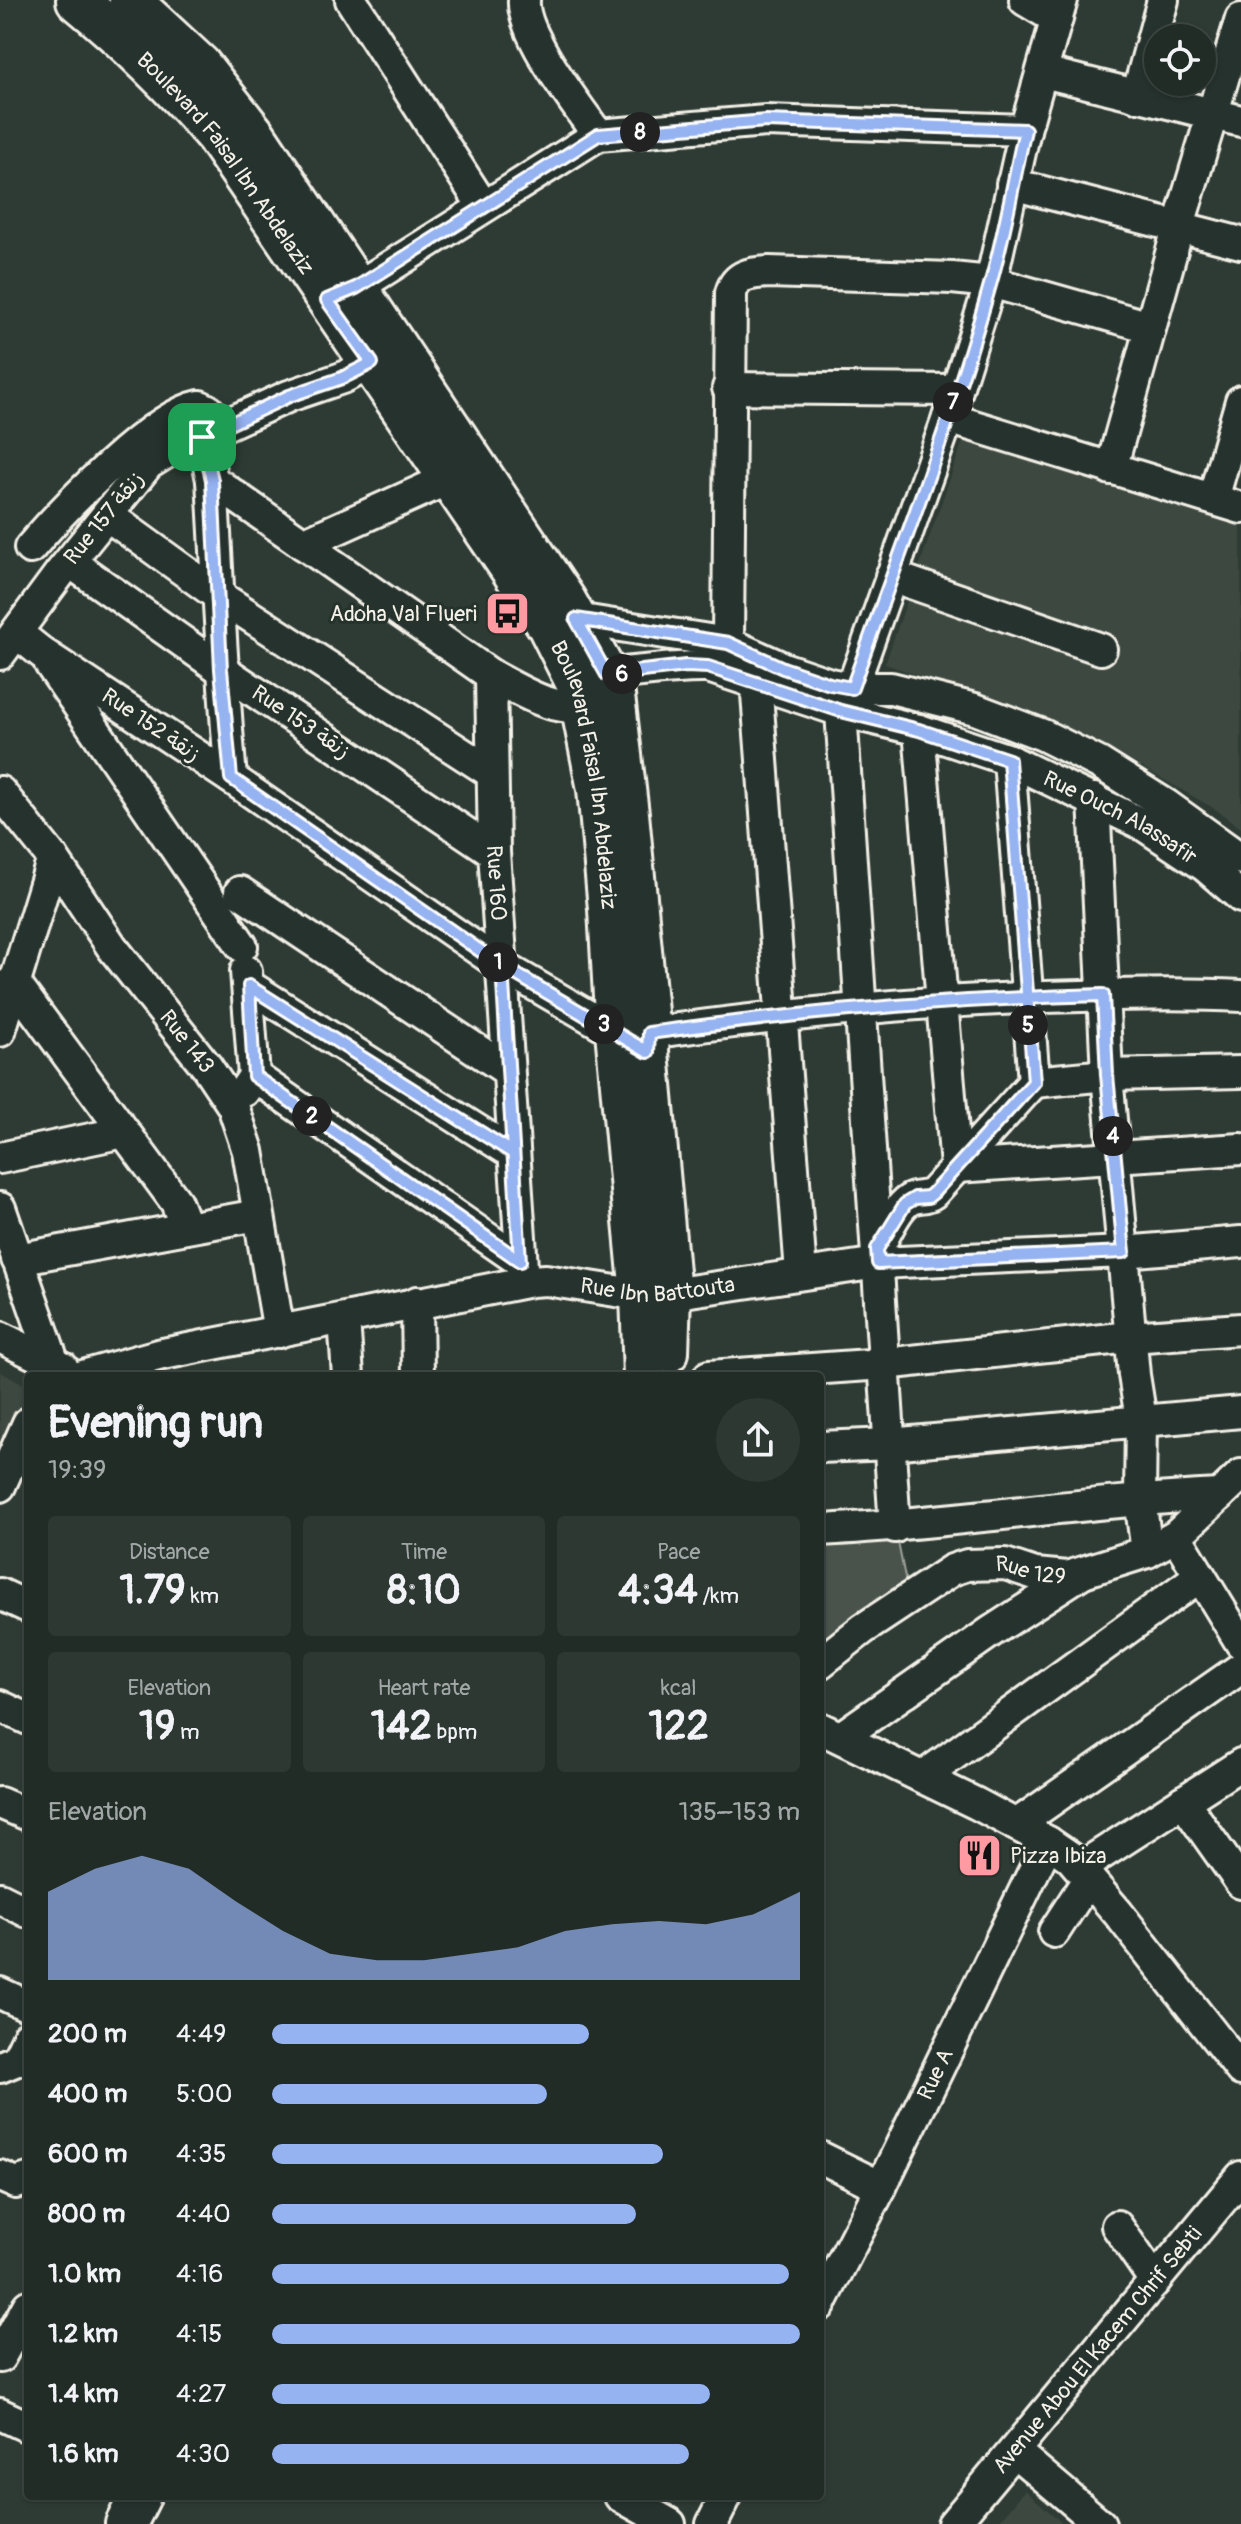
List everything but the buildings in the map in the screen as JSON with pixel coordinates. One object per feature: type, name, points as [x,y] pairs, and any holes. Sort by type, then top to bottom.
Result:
[{"type":"main road","name":"Boulevard Faisal Ibn Abdelaziz","points":[[77,0],[173,86],[216,136],[342,294],[576,619],[594,691],[600,804],[638,1039],[655,1294],[667,1372]]},
{"type":"main road","name":"Boulevard Faisal Ibn Abdelaziz","points":[[130,0],[200,65],[255,135],[342,294],[372,363],[594,691]]},
{"type":"main road","name":"Boulevard Faisal Ibn Abdelaziz","points":[[645,1372],[655,1294]]},
{"type":"main road","points":[[126,2524],[138,2500]]},
{"type":"main road","points":[[154,2524],[165,2500]]},
{"type":"street","points":[[351,0],[483,206]]},
{"type":"street","points":[[524,0],[523,11],[530,30],[598,135]]},
{"type":"street","points":[[895,1527],[860,1008],[846,699],[953,404],[991,282],[1025,130],[1060,10],[1025,0]]},
{"type":"street","points":[[1137,96],[1163,0]]},
{"type":"street","points":[[1111,469],[1179,225],[1228,118],[1241,19]]},
{"type":"street","points":[[1043,72],[1228,118]]},
{"type":"street","points":[[342,294],[598,135],[766,121],[1025,130]]},
{"type":"street","points":[[1012,184],[1241,243]]},
{"type":"street","points":[[728,643],[731,293],[733,284],[741,277],[769,272],[991,282],[1150,327]]},
{"type":"street","name":"Rue 157 زنقة","points":[[8,644],[148,464],[163,454],[289,396],[342,378],[372,363]]},
{"type":"street","points":[[728,388],[953,404],[1111,469],[1227,503],[1241,401]]},
{"type":"street","points":[[30,548],[56,518],[158,424],[200,406],[208,410],[221,669],[231,778]]},
{"type":"street","points":[[303,544],[450,478]]},
{"type":"street","name":"Rue Ouch Alassafir","points":[[212,480],[491,675],[532,697],[566,709],[594,691],[686,666],[708,667],[756,681],[846,699],[919,730],[1009,760],[1094,799],[1168,841],[1205,866],[1241,897]]},
{"type":"street","points":[[107,515],[219,596],[492,773]]},
{"type":"street","name":"Rue 153 زنقة","points":[[70,562],[221,669],[494,852]]},
{"type":"street","points":[[891,576],[1101,649]]},
{"type":"street","name":"Rue Ouch Alassafir","points":[[576,619],[728,643],[783,668],[830,684],[846,699]]},
{"type":"street","name":"Rue 152 زنقة","points":[[8,644],[42,653],[231,778],[502,966],[638,1039]]},
{"type":"street","points":[[42,653],[242,946]]},
{"type":"street","name":"Rue 160","points":[[491,675],[494,852],[522,1271]]},
{"type":"street","points":[[756,681],[801,1273]]},
{"type":"street","name":"Rue Ouch Alassafir","points":[[846,699],[891,688],[975,709],[1043,735],[1136,785],[1241,859]]},
{"type":"street","points":[[919,730],[956,1167]]},
{"type":"street","points":[[1009,760],[1034,1082]]},
{"type":"street","name":"Rue 143","points":[[0,792],[53,858],[112,947],[188,1042],[233,1106],[248,1151],[279,1332]]},
{"type":"street","points":[[1094,799],[1107,1075],[1130,1337],[1141,1419],[1140,1499],[1147,1552]]},
{"type":"street","points":[[0,1031],[53,858]]},
{"type":"street","points":[[233,1106],[254,1076],[240,892],[507,1070]]},
{"type":"street","points":[[13,981],[176,1202],[186,1227]]},
{"type":"street","points":[[249,986],[513,1153]]},
{"type":"street","points":[[638,1039],[780,1015],[941,1001],[1103,995],[1241,996]]},
{"type":"street","points":[[878,1256],[905,1204],[915,1198],[930,1196],[1034,1082],[1107,1075],[1241,1072]]},
{"type":"street","points":[[254,1076],[522,1271]]},
{"type":"street","points":[[0,1158],[124,1132]]},
{"type":"street","points":[[956,1167],[1241,1149]]},
{"type":"street","points":[[0,1208],[17,1259],[66,1372]]},
{"type":"street","points":[[17,1259],[258,1215]]},
{"type":"street","name":"Rue Ibn Battouta","points":[[71,1372],[344,1319],[417,1302],[522,1271],[546,1280],[655,1294],[801,1273],[878,1256],[1124,1252],[1241,1242]]},
{"type":"street","points":[[417,1302],[418,1372]]},
{"type":"street","points":[[344,1319],[348,1372]]},
{"type":"street","points":[[767,1372],[884,1364],[1130,1337],[1241,1329]]},
{"type":"street","points":[[0,1337],[64,1372]]},
{"type":"street","points":[[824,1447],[890,1444],[1241,1412]]},
{"type":"street","points":[[0,1486],[24,1432]]},
{"type":"street","points":[[824,1530],[895,1527],[1140,1499],[1230,1485]]},
{"type":"street","name":"Rue 129","points":[[824,1660],[863,1629],[952,1570],[967,1565],[1005,1564],[1049,1576],[1067,1577],[1084,1572],[1147,1552],[1176,1536],[1230,1485]]},
{"type":"street","points":[[1176,1536],[1241,1641]]},
{"type":"street","points":[[830,1733],[1084,1572]]},
{"type":"street","points":[[923,1777],[1200,1576]]},
{"type":"street","points":[[0,1594],[24,1605]]},
{"type":"street","points":[[1016,1825],[1241,1668]]},
{"type":"street","points":[[0,1706],[24,1717]]},
{"type":"street","points":[[830,1733],[1048,1842],[1084,1873],[1241,2070]]},
{"type":"street","points":[[1054,1932],[1084,1873],[1183,1801],[1241,1764]]},
{"type":"street","points":[[1183,1801],[1236,1864]]},
{"type":"street","points":[[0,1803],[24,1813]]},
{"type":"street","name":"Rue A","points":[[824,2297],[881,2187],[1048,1842]]},
{"type":"street","points":[[0,1898],[24,1910]]},
{"type":"street","points":[[0,1993],[24,2004]]},
{"type":"street","points":[[0,2067],[17,2060],[24,2045]]},
{"type":"street","points":[[824,2159],[881,2187]]},
{"type":"street","points":[[0,2176],[16,2183],[24,2180]]},
{"type":"street","name":"Avenue Abou El Kacem Chrif Sebti","points":[[953,2524],[1241,2177]]},
{"type":"street","points":[[1117,2226],[1155,2281]]},
{"type":"street","points":[[0,2357],[24,2313]]},
{"type":"street","points":[[0,2414],[24,2425]]},
{"type":"street","points":[[1014,2451],[1100,2524]]},
{"type":"street","points":[[627,2500],[670,2524]]},
{"type":"street","points":[[712,2524],[724,2500]]},
{"type":"shaded area","points":[[967,430],[1241,512],[1241,828],[1215,809],[1107,747],[1037,715],[885,664]]},
{"type":"shaded area","points":[[0,1372],[24,1384],[24,1410],[0,1461]]},
{"type":"shaded area","points":[[895,1527],[909,1598],[824,1666],[824,1530]]},
{"type":"shaded area","points":[[1025,2490],[1063,2524],[997,2524]]},
{"type":"place","name":"Adoha Val Flueri","points":[[508,614]]},
{"type":"place","name":"Pizza Ibiza","points":[[979,1856]]},
{"type":"route","points":[[202,437],[212,480],[221,669],[231,778],[502,966],[513,1153],[249,986],[254,1076],[520,1261],[502,966],[648,1052],[649,1033],[780,1015],[941,1001],[1026,997],[1103,995],[1107,1075],[1124,1252],[878,1263],[877,1249],[905,1204],[933,1193],[1034,1082],[1026,997],[1009,760],[919,730],[841,711],[708,667],[686,666],[607,675],[576,619],[728,643],[783,668],[852,688],[974,337],[991,282],[1025,130],[766,121],[598,135],[356,288],[327,300],[372,363],[325,385],[289,396],[202,437]]}]
